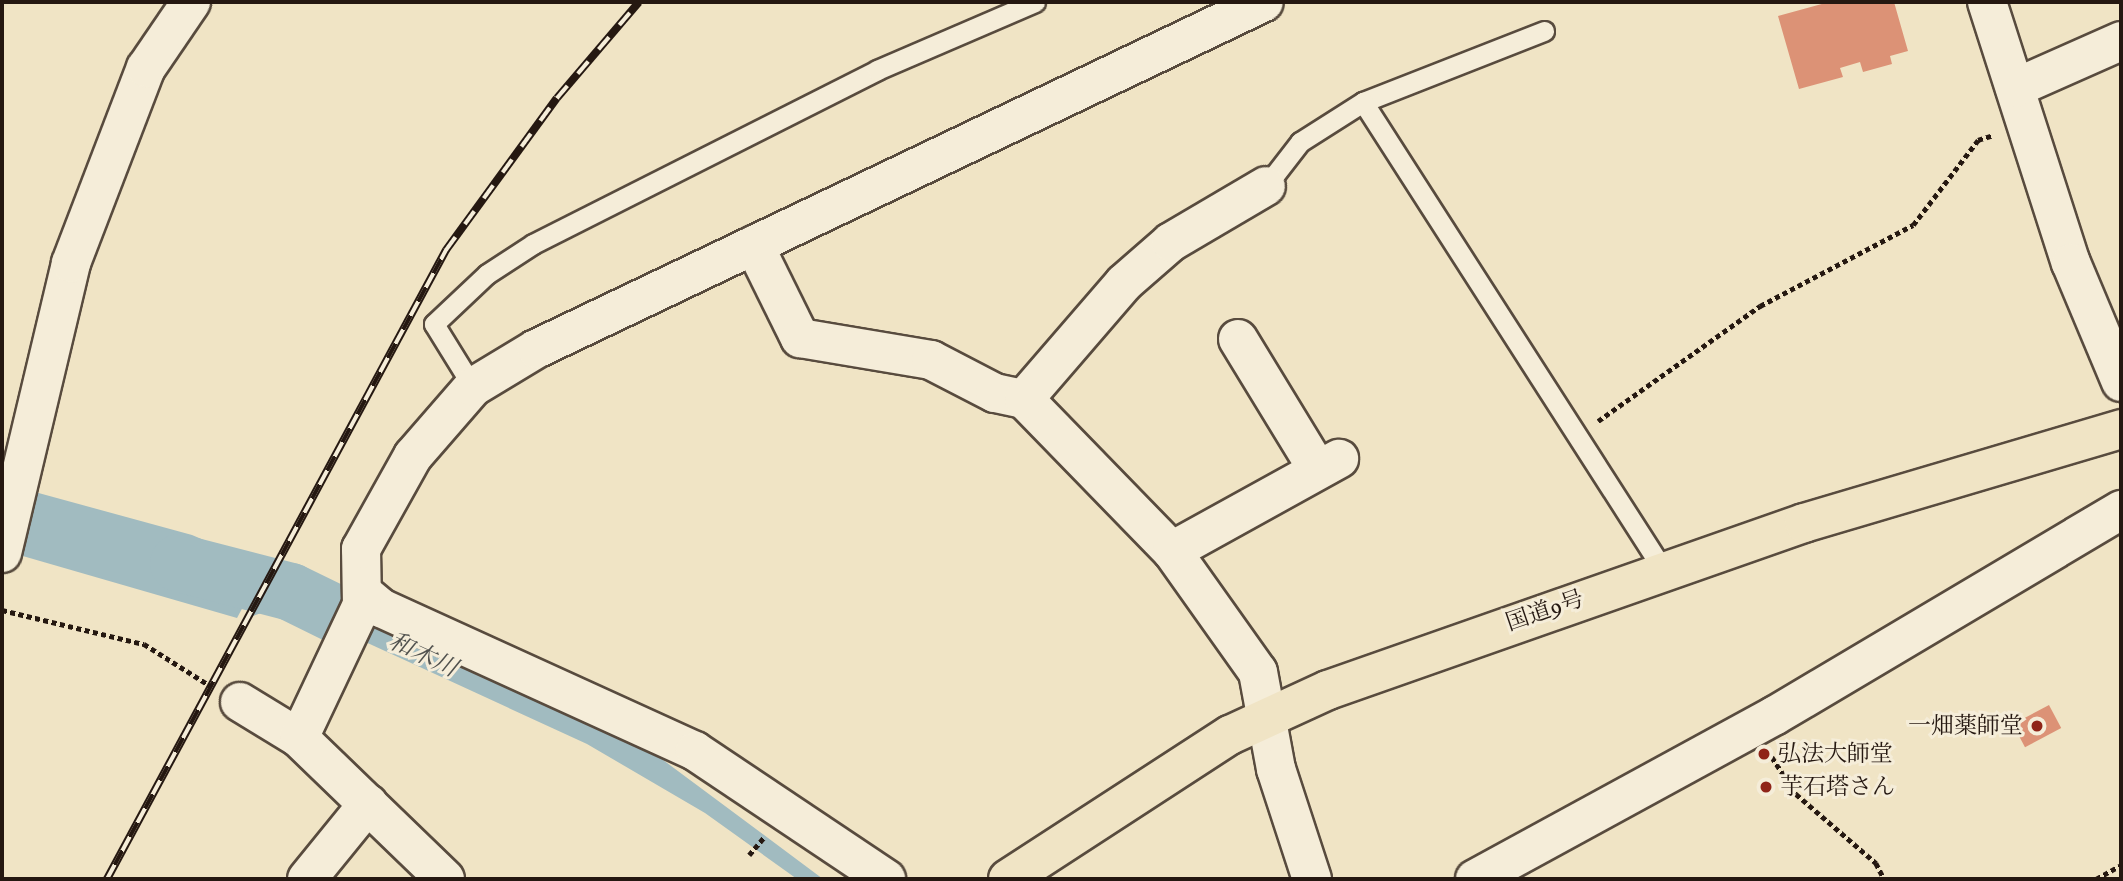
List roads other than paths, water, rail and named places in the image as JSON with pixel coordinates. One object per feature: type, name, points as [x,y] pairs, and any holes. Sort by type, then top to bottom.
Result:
[{"type":"highway","name":"国道9号","points":[[1008,879],[1125,799],[1270,716],[1427,651],[1664,571],[2121,429]]},
{"type":"street","points":[[2,554],[71,263],[106,160],[146,68],[191,2]]},
{"type":"street","points":[[299,738],[343,652],[362,598],[361,550],[413,456],[473,387],[536,349],[1264,2]]},
{"type":"street","points":[[1987,2],[2071,263],[2121,382]]},
{"type":"street","points":[[2021,106],[2121,41]]},
{"type":"street","points":[[1024,399],[1133,275],[1171,242],[1266,186]]},
{"type":"street","points":[[754,245],[800,338],[931,360],[995,393],[1024,399],[1172,551],[1244,646],[1270,716],[1276,769],[1312,879]]},
{"type":"street","points":[[1172,551],[1328,465],[1238,339]]},
{"type":"street","points":[[1475,879],[1752,727],[2121,510]]},
{"type":"street","points":[[362,598],[695,751],[886,879]]},
{"type":"street","points":[[240,702],[299,738],[445,879]]},
{"type":"street","points":[[307,879],[368,804]]},
{"type":"lane","points":[[473,387],[434,324],[487,274],[533,244],[877,70],[1035,2]]},
{"type":"lane","points":[[1266,186],[1300,142],[1363,102],[1544,31]]},
{"type":"lane","points":[[1363,102],[1580,434],[1664,571]]},
{"type":"water","points":[[2,483],[192,535],[265,566],[237,618],[2,550]]},
{"type":"water","points":[[274,569],[651,751],[823,879],[797,879],[705,813],[587,744],[285,605],[247,618]]},
{"type":"waterway","name":"和木川","points":[[179,563],[291,592],[338,615]]},
{"type":"railway","points":[[107,879],[446,250],[557,98],[639,2]]},
{"type":"place","name":"一畑薬師堂","points":[[2037,726]]},
{"type":"place","name":"弘法大師堂","points":[[1764,754]]},
{"type":"place","name":"芋石塔さん","points":[[1766,787]]}]
